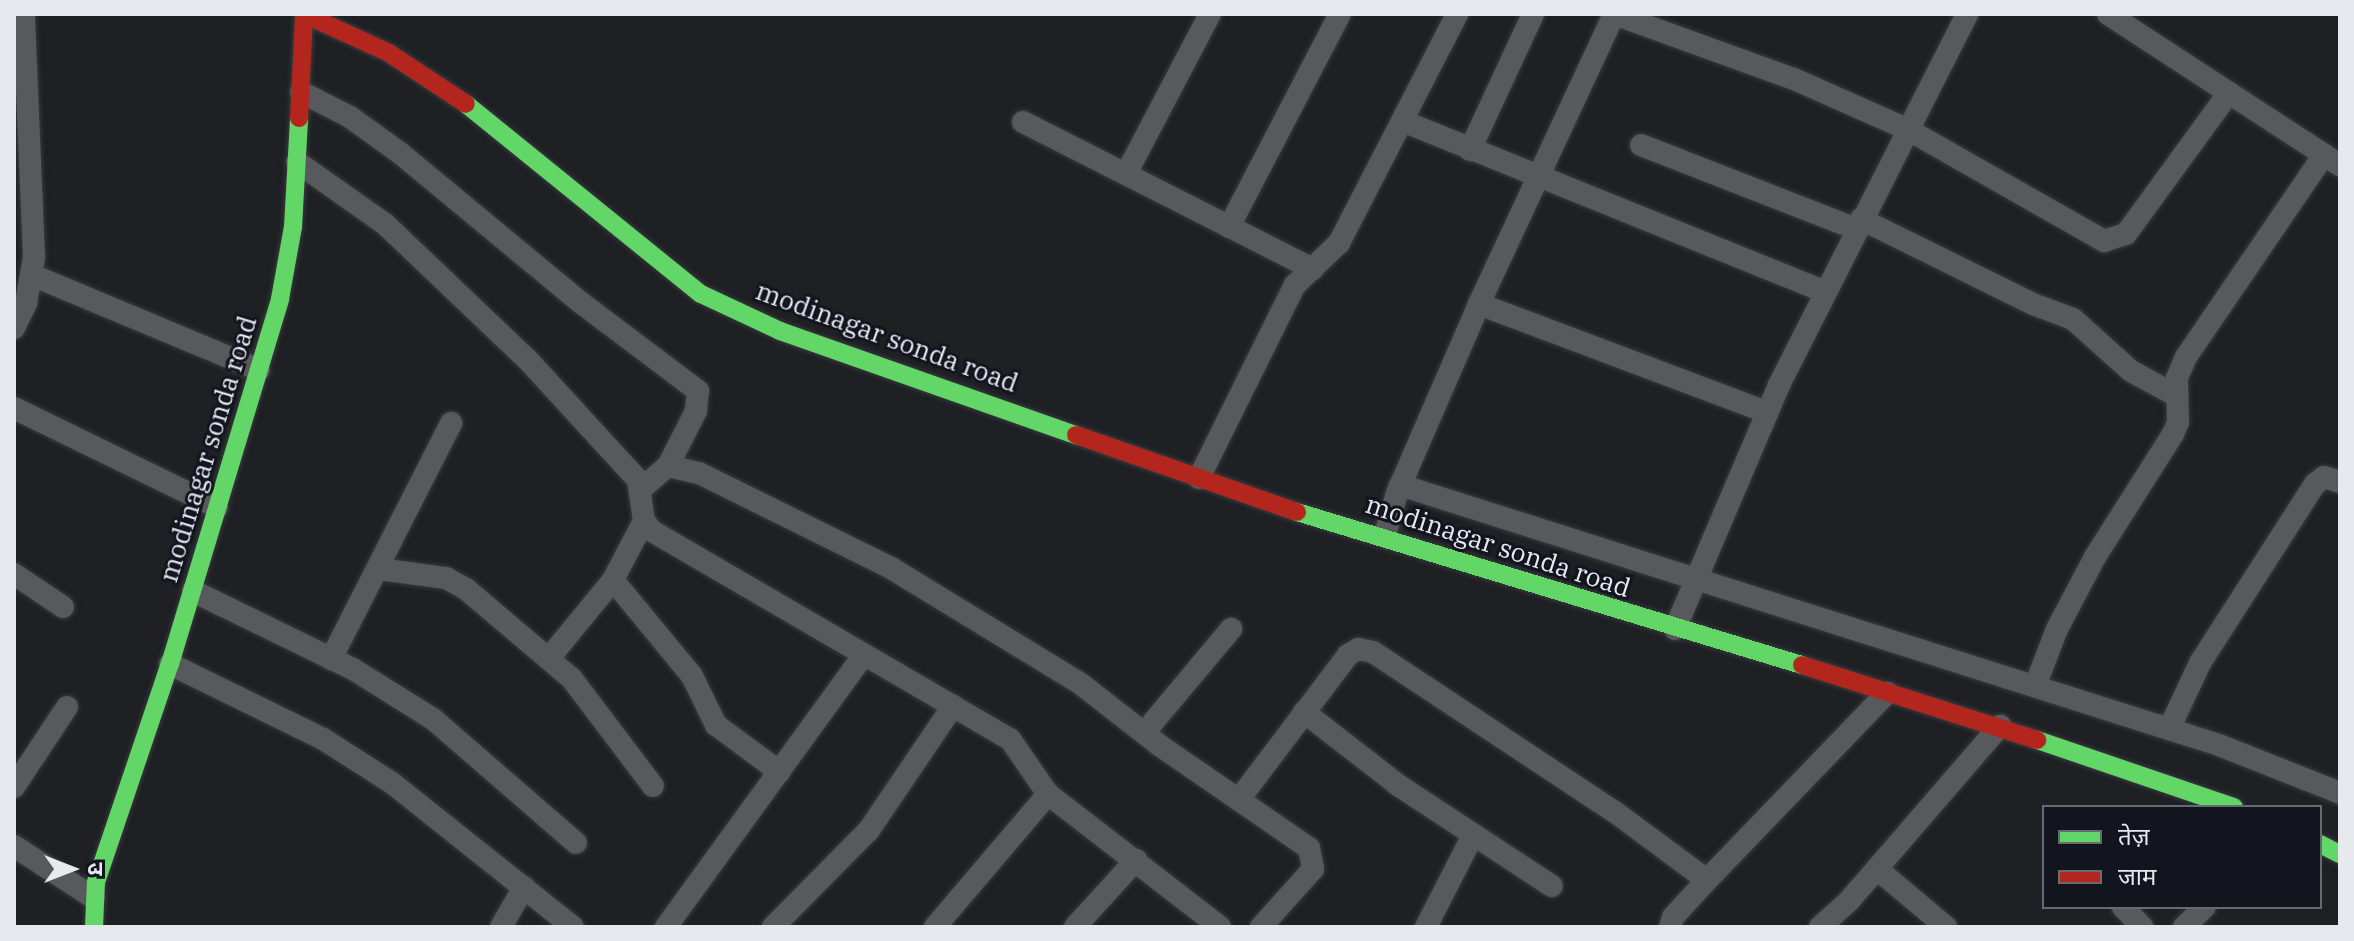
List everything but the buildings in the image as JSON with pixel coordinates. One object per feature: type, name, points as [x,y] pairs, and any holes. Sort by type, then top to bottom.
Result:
[{"type":"street","points":[[1126,174],[1210,14]]},
{"type":"street","points":[[1229,227],[1340,14]]},
{"type":"street","points":[[1202,469],[1220,428],[1295,285],[1339,243],[1405,122],[1457,14]]},
{"type":"street","points":[[1470,150],[1533,14]]},
{"type":"street","points":[[1385,530],[1399,489],[1479,304],[1614,14],[1794,79],[1907,129],[2104,241],[2126,234],[2229,93]]},
{"type":"street","points":[[1685,603],[1767,412],[1858,224],[1967,14]]},
{"type":"street","points":[[2035,686],[2057,629],[2095,557],[2173,434],[2178,422],[2175,395],[2186,357],[2332,160],[2108,14]]},
{"type":"street","name":"modinagar sonda road","points":[[94,927],[94,898],[193,591],[287,264],[301,92],[313,16],[389,53],[453,94],[701,294],[780,331],[1385,530],[1685,603],[1887,693],[2000,726],[2197,801],[2222,805]]},
{"type":"street","points":[[14,328],[32,275],[23,214],[21,21]]},
{"type":"street","points":[[301,92],[350,117],[400,153],[580,302],[698,391],[700,400],[668,466],[640,490]]},
{"type":"street","points":[[1023,122],[1313,269]]},
{"type":"street","points":[[1405,122],[1539,180],[1825,292]]},
{"type":"street","points":[[1641,145],[1858,224],[2033,304],[2073,319],[2131,371],[2175,395]]},
{"type":"street","points":[[297,162],[385,224],[527,359],[628,468],[640,490],[644,521],[613,580],[550,657]]},
{"type":"street","points":[[32,275],[259,370]]},
{"type":"street","points":[[1479,304],[1767,412]]},
{"type":"street","points":[[14,408],[217,507]]},
{"type":"street","points":[[331,659],[451,423]]},
{"type":"street","points":[[668,466],[699,473],[891,568],[1048,662],[1144,733],[1240,798],[1314,857],[1304,881],[1261,927]]},
{"type":"street","points":[[2169,729],[2208,650],[2315,484],[2324,477],[2340,482]]},
{"type":"street","points":[[1399,489],[1685,603],[2035,686],[2291,770],[2340,793]]},
{"type":"street","points":[[644,521],[728,580],[1010,739],[1048,794],[1219,927]]},
{"type":"street","points":[[379,569],[446,578],[550,657],[653,786]]},
{"type":"street","points":[[14,574],[63,607]]},
{"type":"street","points":[[613,580],[692,676],[716,725],[780,772]]},
{"type":"street","points":[[193,591],[331,659],[433,719],[576,843]]},
{"type":"street","points":[[1144,733],[1231,629]]},
{"type":"street","points":[[1240,798],[1348,655],[1358,649],[1373,652],[1615,812],[1707,880]]},
{"type":"street","points":[[666,927],[864,654]]},
{"type":"street","points":[[170,664],[334,746],[446,822],[573,927]]},
{"type":"street","points":[[1670,927],[1673,917],[1707,880],[1887,693]]},
{"type":"street","points":[[773,927],[869,830],[953,706]]},
{"type":"street","points":[[14,787],[67,707]]},
{"type":"street","points":[[1304,712],[1473,835],[1552,886]]},
{"type":"street","points":[[1820,927],[1877,869],[2000,726]]},
{"type":"street","points":[[935,927],[1048,794]]},
{"type":"street","points":[[1426,927],[1473,835]]},
{"type":"street","points":[[2322,845],[2340,854]]},
{"type":"street","points":[[14,846],[94,898]]},
{"type":"street","points":[[1075,927],[1136,860]]},
{"type":"street","points":[[1877,869],[1946,927]]},
{"type":"street","points":[[501,927],[524,887]]},
{"type":"street","points":[[2125,909],[2142,927]]},
{"type":"street","points":[[2184,927],[2203,909]]},
{"type":"traffic: fast","points":[[466,104],[701,294],[780,331],[1076,435]]},
{"type":"traffic: fast","points":[[94,927],[96,882],[170,664],[280,299],[293,227],[299,118]]},
{"type":"traffic: fast","points":[[1297,512],[1802,665]]},
{"type":"traffic: fast","points":[[2037,740],[2228,805]]},
{"type":"traffic: fast","points":[[2322,845],[2340,854]]},
{"type":"traffic: jam","points":[[299,118],[304,14],[389,53],[466,104]]},
{"type":"traffic: jam","points":[[1076,435],[1297,512]]},
{"type":"traffic: jam","points":[[1802,665],[2037,740]]}]
